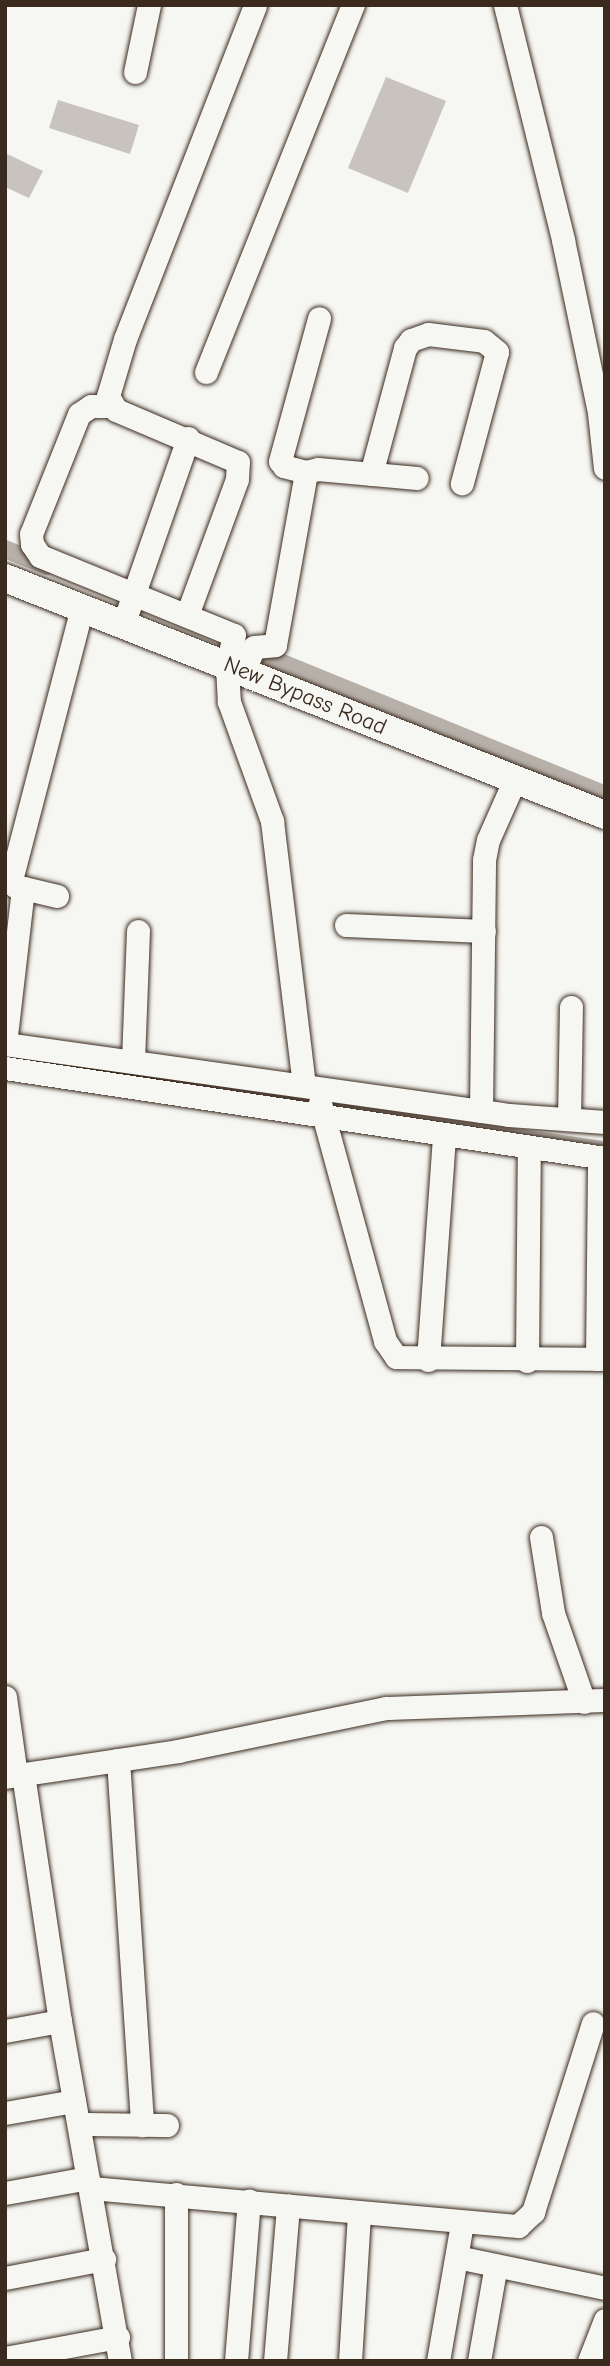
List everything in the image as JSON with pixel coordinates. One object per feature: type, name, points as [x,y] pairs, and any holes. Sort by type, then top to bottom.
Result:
[{"type":"main road","name":"New Bypass Road","points":[[5,578],[82,608],[130,607],[515,779],[605,815]]},
{"type":"street","points":[[135,72],[149,5]]},
{"type":"street","points":[[110,405],[108,396],[125,339],[255,5]]},
{"type":"street","points":[[205,372],[354,5]]},
{"type":"street","points":[[505,5],[564,240],[603,420],[605,468]]},
{"type":"street","points":[[319,318],[280,461],[306,472],[318,469],[417,478]]},
{"type":"street","points":[[371,474],[405,348],[411,340],[428,334],[484,341],[497,352],[462,483]]},
{"type":"street","points":[[23,888],[5,1044],[133,1061],[316,1100],[444,1135],[602,1158],[601,1359],[527,1362],[428,1360],[396,1357],[385,1341],[316,1100],[272,821],[262,783],[233,717],[239,655],[232,633],[187,615],[130,607],[40,556],[32,544],[31,534],[79,414],[92,406],[110,405],[232,456],[239,469],[187,615]]},
{"type":"street","points":[[130,607],[188,438]]},
{"type":"street","points":[[239,655],[275,645],[306,472]]},
{"type":"street","points":[[57,896],[23,888],[11,880],[82,608]]},
{"type":"street","points":[[481,1111],[488,840],[515,779]]},
{"type":"street","points":[[346,925],[484,931]]},
{"type":"street","points":[[133,1061],[138,932]]},
{"type":"street","points":[[569,1119],[571,1007]]},
{"type":"street","points":[[5,1068],[316,1100],[605,1122]]},
{"type":"street","points":[[428,1360],[444,1135]]},
{"type":"street","points":[[527,1362],[529,1147]]},
{"type":"street","points":[[15,1775],[118,1760],[386,1708],[595,1701],[552,1613],[541,1537]]},
{"type":"street","points":[[5,1697],[15,1775],[118,2337],[120,2361]]},
{"type":"street","points":[[118,1760],[142,2124]]},
{"type":"street","points":[[5,2031],[60,2021]]},
{"type":"street","points":[[5,2193],[89,2183],[462,2224],[518,2226],[528,2221],[593,2023]]},
{"type":"street","points":[[5,2113],[74,2101]]},
{"type":"street","points":[[79,2124],[167,2125]]},
{"type":"street","points":[[176,2194],[176,2361]]},
{"type":"street","points":[[236,2361],[249,2202]]},
{"type":"street","points":[[275,2361],[288,2206]]},
{"type":"street","points":[[350,2361],[359,2213]]},
{"type":"street","points":[[438,2361],[462,2224]]},
{"type":"street","points":[[457,2257],[605,2288]]},
{"type":"street","points":[[5,2278],[104,2259]]},
{"type":"street","points":[[479,2361],[496,2265]]},
{"type":"street","points":[[589,2361],[605,2320]]},
{"type":"street","points":[[5,2358],[118,2337]]},
{"type":"building","points":[[386,77],[446,101],[408,193],[348,168]]},
{"type":"building","points":[[58,100],[139,125],[130,154],[49,128]]},
{"type":"building","points":[[5,153],[43,171],[29,198],[5,187]]},
{"type":"waterway","points":[[5,549],[47,566]]},
{"type":"waterway","points":[[248,649],[605,795]]},
{"type":"waterway","points":[[268,1096],[314,1102]]},
{"type":"waterway","points":[[327,1104],[605,1143]]}]
